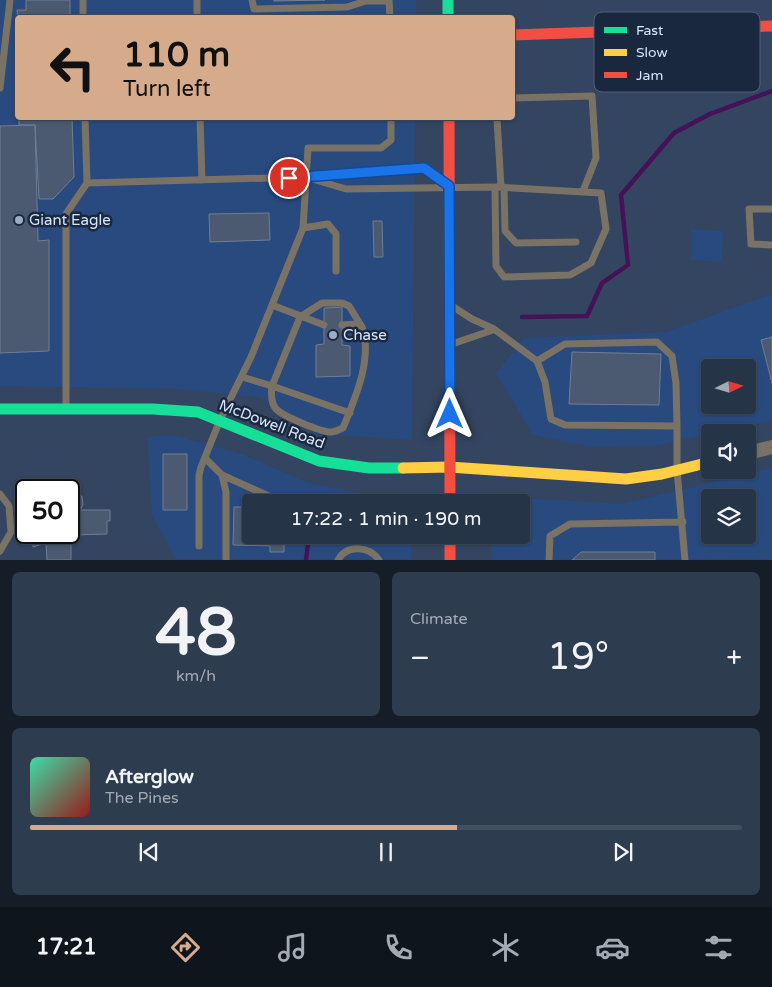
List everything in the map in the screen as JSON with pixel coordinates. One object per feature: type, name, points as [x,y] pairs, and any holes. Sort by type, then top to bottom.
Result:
[{"type":"street","points":[[448,0],[448,15]]},
{"type":"street","points":[[515,35],[594,32]]},
{"type":"street","points":[[449,120],[450,494]]},
{"type":"street","name":"McDowell Road","points":[[0,409],[178,410],[198,412],[319,461],[369,468],[449,467],[626,479],[701,464]]},
{"type":"street","points":[[756,451],[772,447]]},
{"type":"street","points":[[450,544],[450,560]]},
{"type":"lane","points":[[0,88],[10,0]]},
{"type":"lane","points":[[83,0],[83,15]]},
{"type":"lane","points":[[197,0],[197,15]]},
{"type":"lane","points":[[252,0],[254,9],[347,7],[366,1],[389,0],[390,15]]},
{"type":"lane","points":[[515,98],[592,96],[596,158],[583,191]]},
{"type":"lane","points":[[66,409],[66,214],[87,182],[85,120]]},
{"type":"lane","points":[[200,120],[202,180]]},
{"type":"lane","points":[[199,546],[199,475],[220,420],[242,376],[303,228],[308,148],[381,148],[391,140],[391,120]]},
{"type":"lane","points":[[497,120],[500,187],[505,231],[516,243],[576,242]]},
{"type":"lane","points":[[87,182],[306,177],[346,172],[424,168],[449,186]]},
{"type":"lane","points":[[306,177],[346,189],[449,186],[500,187],[600,193],[606,229],[591,263],[570,275],[504,277],[496,266],[500,187]]},
{"type":"lane","points":[[772,209],[750,209],[751,244],[772,245]]},
{"type":"lane","points":[[303,228],[328,224],[336,234],[336,271]]},
{"type":"lane","points":[[322,303],[342,303],[349,306],[362,327],[366,338],[365,354],[350,412],[343,428],[332,432],[324,431],[277,410],[271,397],[272,386],[300,317],[322,303]]},
{"type":"lane","points":[[449,304],[494,330],[537,361],[545,382],[551,419],[565,425],[677,426]]},
{"type":"lane","points":[[272,305],[324,325]]},
{"type":"lane","points":[[342,325],[355,324],[362,327]]},
{"type":"lane","points":[[450,345],[473,335],[494,330]]},
{"type":"lane","points":[[537,361],[565,344],[657,342],[672,356],[676,384],[678,470],[685,560]]},
{"type":"lane","points":[[242,376],[350,412]]},
{"type":"lane","points":[[205,458],[222,475],[264,494]]},
{"type":"lane","points":[[222,475],[226,492],[226,560]]},
{"type":"lane","points":[[0,494],[9,506],[11,532],[0,551]]},
{"type":"lane","points":[[549,560],[550,536],[570,524],[683,522]]},
{"type":"lane","points":[[338,560],[348,551],[358,548],[370,550],[379,560]]},
{"type":"shaded area","points":[[0,0],[416,0],[416,15],[15,15],[15,120],[415,120],[412,440],[318,434],[259,397],[176,389],[0,386]]},
{"type":"shaded area","points":[[691,229],[723,231],[722,262],[691,260]]},
{"type":"shaded area","points":[[772,294],[772,421],[755,424],[701,424],[701,436],[655,446],[594,447],[533,435],[496,373],[524,338],[666,332]]},
{"type":"shaded area","points":[[173,435],[242,454],[308,483],[366,494],[242,494],[242,544],[411,544],[411,559],[176,559],[152,516],[147,437]]},
{"type":"shaded area","points":[[772,468],[772,559],[491,560],[491,544],[530,544],[530,499],[623,504],[726,479],[756,479],[756,472]]},
{"type":"building","points":[[26,0],[70,0],[70,15],[17,15],[17,10],[26,10]]},
{"type":"building","points":[[274,0],[325,0],[274,1]]},
{"type":"building","points":[[19,120],[72,120],[74,177],[53,199],[39,199],[35,125],[19,125]]},
{"type":"building","name":"Giant Eagle","points":[[35,125],[38,241],[49,240],[49,351],[0,353],[0,126]]},
{"type":"building","points":[[269,213],[270,240],[210,242],[209,214]]},
{"type":"building","points":[[373,221],[382,221],[383,257],[374,257]]},
{"type":"building","name":"Chase","points":[[342,307],[342,345],[350,346],[350,376],[316,377],[316,345],[324,344],[324,308]]},
{"type":"building","points":[[772,337],[772,383],[761,340]]},
{"type":"building","points":[[572,352],[661,354],[659,405],[569,404]]},
{"type":"building","points":[[163,454],[187,454],[187,510],[163,510]]},
{"type":"building","points":[[80,496],[82,496],[83,505],[80,510]]},
{"type":"building","points":[[234,507],[242,507],[242,544],[284,544],[284,552],[270,552],[270,546],[233,545]]},
{"type":"building","points":[[80,510],[110,510],[110,521],[107,521],[107,534],[80,535]]},
{"type":"building","points":[[46,544],[71,544],[71,560],[47,560]]},
{"type":"building","points":[[581,552],[655,552],[655,560],[572,560]]},
{"type":"waterway","points":[[522,317],[587,316],[602,283],[628,265],[621,195],[674,133],[710,114],[772,91]]},
{"type":"waterway","points":[[306,560],[308,544]]},
{"type":"traffic: fast","points":[[448,0],[448,15]]},
{"type":"traffic: fast","points":[[0,409],[153,409],[198,412],[319,461],[369,468],[403,468]]},
{"type":"traffic: slow","points":[[403,468],[449,467],[626,479],[662,474],[701,464]]},
{"type":"traffic: jam","points":[[760,26],[772,26]]},
{"type":"traffic: jam","points":[[515,35],[594,32]]},
{"type":"traffic: jam","points":[[449,120],[450,494]]},
{"type":"traffic: jam","points":[[450,544],[450,560]]},
{"type":"place","name":"Giant Eagle","points":[[19,220]]},
{"type":"place","name":"Chase","points":[[333,335]]},
{"type":"route","points":[[289,178],[346,172],[424,168],[449,186],[450,414]]}]
